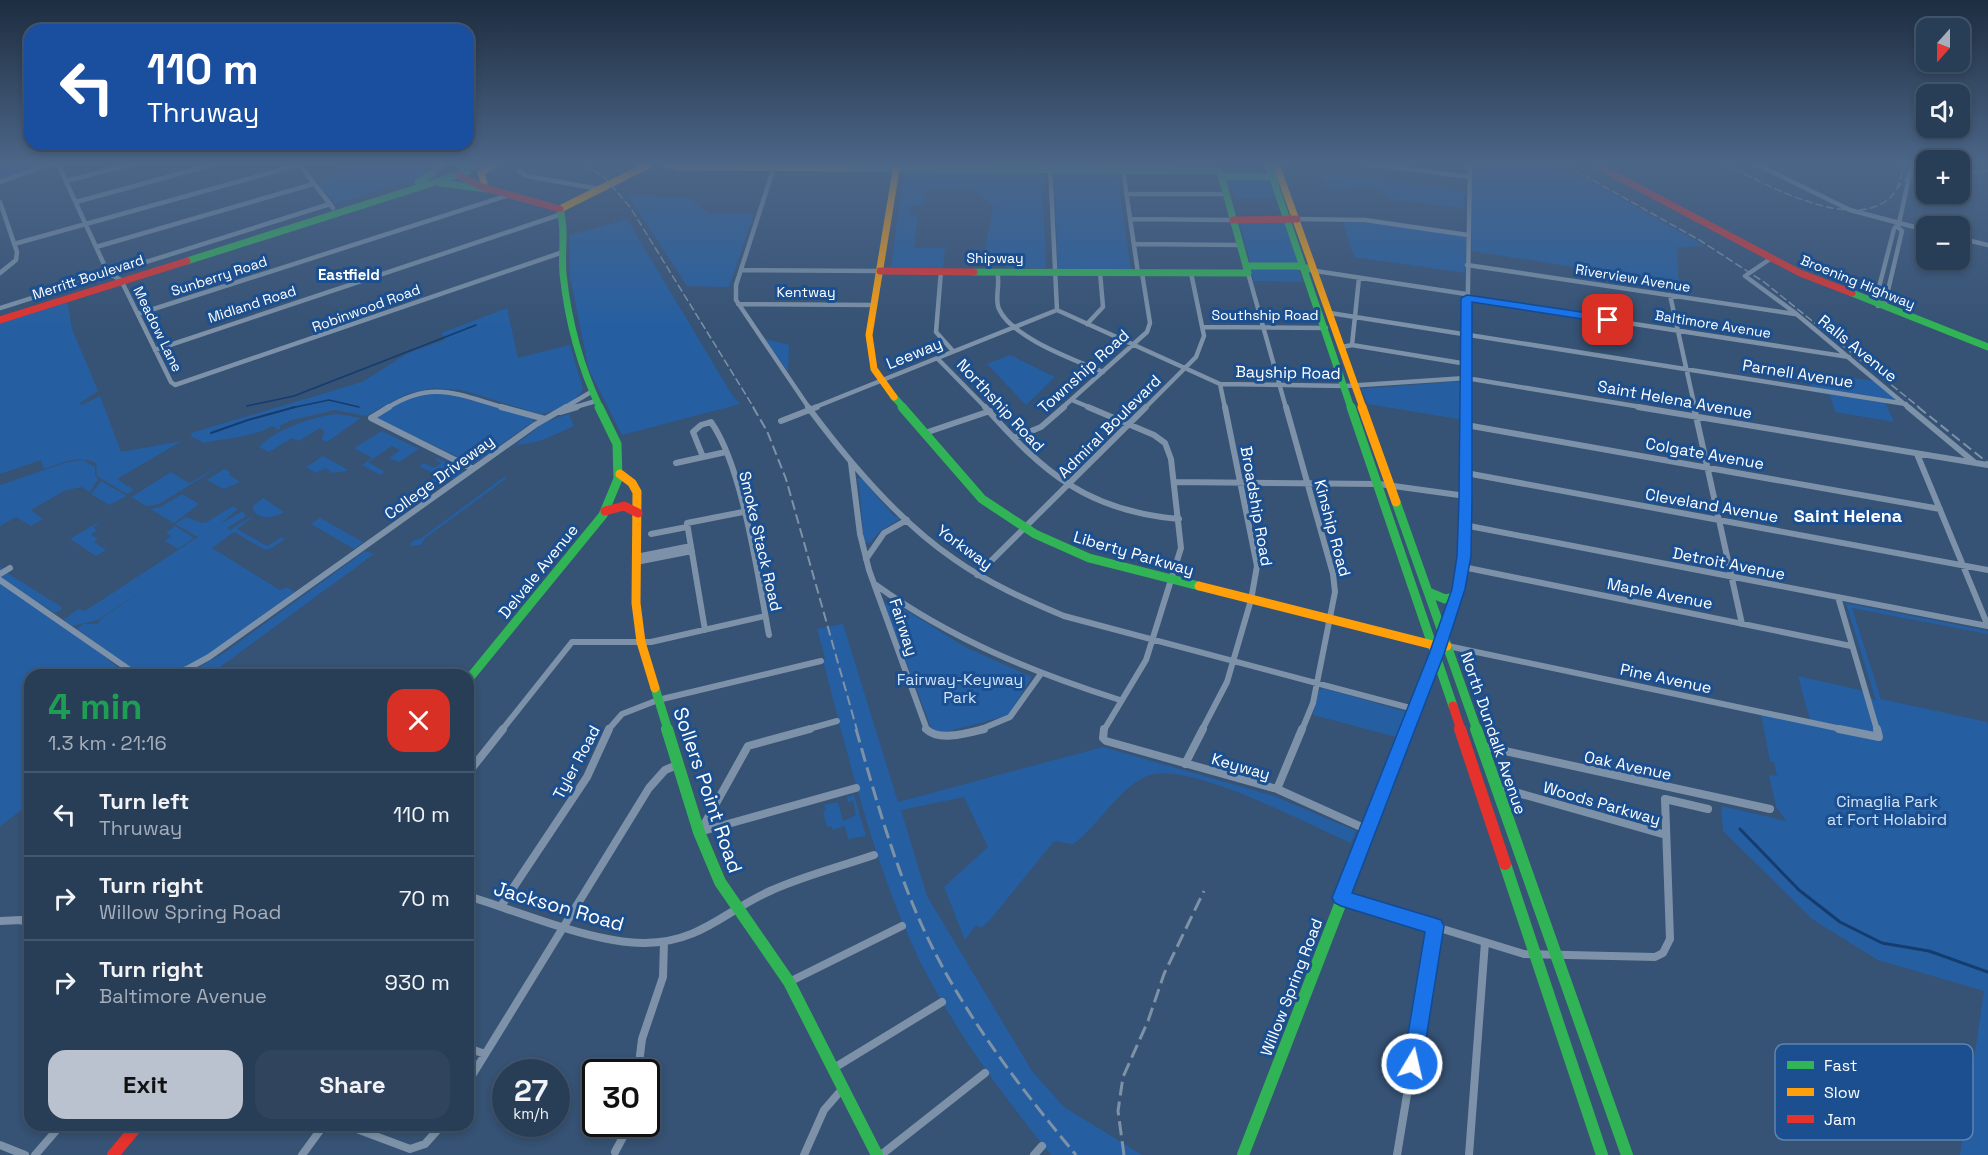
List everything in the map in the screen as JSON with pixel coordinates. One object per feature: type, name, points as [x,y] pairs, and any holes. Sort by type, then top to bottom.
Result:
[{"type":"street","points":[[0,273],[16,260],[18,252],[5,218]]},
{"type":"street","name":"Meadow Lane","points":[[83,218],[96,247],[138,314],[171,382],[176,386]]},
{"type":"street","points":[[14,244],[108,218]]},
{"type":"street","points":[[96,247],[196,218]]},
{"type":"street","name":"Merritt Boulevard","points":[[0,314],[294,218]]},
{"type":"street","name":"Merritt Boulevard","points":[[0,308],[308,218]]},
{"type":"street","name":"Sunberry Road","points":[[138,314],[438,218]]},
{"type":"street","name":"Midland Road","points":[[155,350],[553,218]]},
{"type":"street","points":[[562,218],[567,304],[582,370],[616,439],[620,474],[632,483],[634,488]]},
{"type":"street","points":[[738,304],[735,292],[758,218]]},
{"type":"street","name":"Liberty Parkway","points":[[888,218],[868,355],[880,381],[982,499],[1025,528],[1089,558],[1439,648]]},
{"type":"street","points":[[1052,218],[1057,310],[1220,384]]},
{"type":"street","points":[[1442,634],[1457,596],[1463,567],[1466,496],[1468,218]]},
{"type":"street","name":"Broening Highway","points":[[1694,218],[1770,259],[1878,306],[1988,347]]},
{"type":"street","points":[[1877,218],[1916,228]]},
{"type":"street","points":[[1899,225],[1894,229],[1888,252],[1876,299],[1878,306],[1885,303],[1902,231],[1899,225],[1901,218]]},
{"type":"street","points":[[1131,219],[1365,220],[1468,235]]},
{"type":"street","name":"Township Road","points":[[1014,438],[1041,427],[1147,332],[1150,323],[1131,219]]},
{"type":"street","name":"North Dundalk Avenue","points":[[1293,219],[1342,347],[1379,484],[1439,648],[1534,954],[1602,1155]]},
{"type":"street","points":[[1233,220],[1247,270]]},
{"type":"street","points":[[1970,241],[1988,245]]},
{"type":"street","points":[[1134,244],[1239,245]]},
{"type":"street","name":"Robinwood Road","points":[[176,386],[563,252]]},
{"type":"street","name":"Ralls Avenue","points":[[1770,259],[1745,276],[1849,357],[1976,463]]},
{"type":"street","name":"Riverview Avenue","points":[[1467,265],[1795,314]]},
{"type":"street","name":"Shipway","points":[[741,270],[1191,273],[1311,269]]},
{"type":"street","name":"North Dundalk Avenue","points":[[1311,269],[1326,328],[1390,484],[1428,592],[1442,634],[1439,648],[1481,746],[1627,1155]]},
{"type":"street","name":"Baltimore Avenue","points":[[1311,269],[1849,357]]},
{"type":"street","name":"Kinship Road","points":[[1247,270],[1308,484],[1334,580],[1335,592],[1317,683],[1305,727],[1276,789]]},
{"type":"street","points":[[941,271],[936,332],[953,351]]},
{"type":"street","points":[[997,272],[999,309],[1017,326],[1035,341],[1103,372]]},
{"type":"street","points":[[1087,324],[1103,307],[1100,272]]},
{"type":"street","name":"Admiral Boulevard","points":[[977,575],[1186,369],[1202,347],[1203,327],[1191,273]]},
{"type":"street","name":"Merritt Boulevard","points":[[0,320],[114,276]]},
{"type":"street","points":[[1352,345],[1359,278]]},
{"type":"street","points":[[1670,295],[1742,624]]},
{"type":"street","name":"Kentway","points":[[738,304],[874,305]]},
{"type":"street","name":"Yorkway","points":[[738,304],[810,410],[851,463],[908,520],[957,562],[977,575],[1011,594],[1064,616],[1414,709]]},
{"type":"street","name":"Leeway","points":[[780,421],[1057,310]]},
{"type":"street","name":"Parnell Avenue","points":[[1330,313],[1906,404]]},
{"type":"street","name":"Southship Road","points":[[1203,327],[1326,328]]},
{"type":"street","points":[[1342,347],[1352,345],[1467,364]]},
{"type":"street","name":"Northship Road","points":[[937,358],[1042,467],[1069,486],[1132,512],[1179,519]]},
{"type":"street","name":"Saint Helena Avenue","points":[[1351,386],[1466,378],[1988,465]]},
{"type":"street","name":"Bayship Road","points":[[1220,384],[1351,386]]},
{"type":"street","name":"Broadship Road","points":[[1185,764],[1227,682],[1251,600],[1257,567],[1220,384]]},
{"type":"street","points":[[473,469],[371,418],[405,397],[441,390],[545,419]]},
{"type":"street","name":"College Driveway","points":[[187,669],[209,657],[545,419],[591,392]]},
{"type":"street","points":[[876,585],[947,633],[990,655],[1040,675],[1120,700],[1146,660],[1154,641],[1181,548],[1171,459],[1165,443],[1154,435],[1072,400]]},
{"type":"street","name":"College Driveway","points":[[545,419],[596,401]]},
{"type":"street","points":[[925,433],[990,411]]},
{"type":"street","name":"Smoke Stack Road","points":[[703,457],[693,432],[707,423],[714,424],[726,452],[742,512],[770,635]]},
{"type":"street","name":"Colgate Avenue","points":[[1466,424],[1940,508]]},
{"type":"street","points":[[676,463],[726,452]]},
{"type":"street","points":[[1917,454],[1988,626]]},
{"type":"street","name":"Fairway","points":[[851,463],[856,486],[860,534],[866,559],[925,727],[930,734],[943,737],[1001,722],[1017,709],[1040,675]]},
{"type":"street","name":"Cleveland Avenue","points":[[1466,473],[1988,570]]},
{"type":"street","name":"Delvale Avenue","points":[[474,673],[605,511],[620,474]]},
{"type":"street","points":[[1174,482],[1390,484],[1466,496]]},
{"type":"street","points":[[616,486],[634,488]]},
{"type":"street","name":"Sollers Point Road","points":[[634,488],[637,492],[638,513],[636,603],[641,642],[699,832],[720,882],[789,982],[879,1155]]},
{"type":"street","points":[[605,511],[624,506],[638,513]]},
{"type":"street","points":[[705,630],[687,523],[742,512]]},
{"type":"street","points":[[866,559],[884,533],[908,520]]},
{"type":"street","name":"Detroit Avenue","points":[[1464,525],[1988,626]]},
{"type":"street","points":[[651,534],[687,527]]},
{"type":"street","points":[[636,560],[692,549]]},
{"type":"street","name":"Maple Avenue","points":[[1463,567],[1851,646]]},
{"type":"street","points":[[0,574],[10,568]]},
{"type":"street","points":[[0,580],[128,669]]},
{"type":"street","points":[[1428,592],[1445,599],[1457,596]]},
{"type":"street","points":[[1838,597],[1851,646]]},
{"type":"street","points":[[474,765],[572,642],[641,642],[765,616]]},
{"type":"street","name":"Pine Avenue","points":[[1439,648],[1879,737],[1851,646]]},
{"type":"street","name":"Willow Spring Road","points":[[1244,1155],[1439,648]]},
{"type":"street","name":"Tyler Road","points":[[501,906],[587,777],[614,721],[639,705],[820,661]]},
{"type":"street","name":"Keyway","points":[[1120,700],[1104,728],[1103,738],[1276,789],[1368,830]]},
{"type":"street","points":[[699,832],[748,746],[837,721]]},
{"type":"street","name":"Oak Avenue","points":[[1481,746],[1770,809]]},
{"type":"street","points":[[474,1072],[649,788],[665,770],[677,765]]},
{"type":"street","name":"Woods Parkway","points":[[1496,787],[1666,835]]},
{"type":"street","points":[[699,832],[856,788]]},
{"type":"street","points":[[1341,898],[1485,942],[1534,954],[1649,958],[1663,953],[1670,939],[1665,799],[1708,809]]},
{"type":"street","name":"Jackson Road","points":[[474,898],[622,943],[664,942],[710,927],[758,896],[874,855]]},
{"type":"street","points":[[0,921],[24,922]]},
{"type":"street","points":[[789,982],[902,926]]},
{"type":"street","points":[[1397,1155],[1435,926]]},
{"type":"street","points":[[640,1059],[642,1039],[663,977],[664,942]]},
{"type":"street","points":[[1469,1155],[1485,942]]},
{"type":"street","points":[[834,1068],[942,1002]]},
{"type":"street","points":[[474,1050],[485,1054]]},
{"type":"street","points":[[879,1155],[985,1073]]},
{"type":"street","points":[[804,1155],[824,1110],[844,1086]]},
{"type":"street","points":[[35,1155],[57,1131]]},
{"type":"street","points":[[113,1155],[133,1131]]},
{"type":"street","points":[[302,1155],[320,1131]]},
{"type":"street","points":[[362,1131],[410,1149],[418,1148],[431,1141],[438,1131]]},
{"type":"street","points":[[615,1152],[623,1137]]},
{"type":"street","points":[[0,1145],[25,1155]]},
{"type":"street","points":[[1034,1155],[1042,1146]]},
{"type":"green space","points":[[642,218],[753,218],[729,287],[687,286]]},
{"type":"green space","points":[[898,218],[918,218],[914,248],[945,248],[943,268],[891,267]]},
{"type":"green space","points":[[991,218],[1044,218],[1046,268],[1007,268],[1001,260],[985,249]]},
{"type":"green space","points":[[1056,218],[1124,218],[1131,270],[1058,270]]},
{"type":"green space","points":[[1472,218],[1655,218],[1705,246],[1677,247],[1679,287],[1668,285],[1667,279],[1664,281],[1472,251]]},
{"type":"green space","points":[[627,219],[732,395],[740,404],[622,435],[589,370],[570,277],[570,235]]},
{"type":"green space","points":[[1284,221],[1298,264],[1251,264],[1240,225],[1236,222]]},
{"type":"green space","points":[[1343,222],[1375,223],[1462,235],[1466,237],[1465,273],[1354,257]]},
{"type":"green space","points":[[1252,267],[1298,269],[1303,282],[1254,281],[1250,269]]},
{"type":"green space","points":[[67,299],[72,329],[98,391],[80,403],[82,405],[100,396],[121,452],[182,441],[117,479],[134,490],[127,494],[97,476],[96,463],[90,460],[70,460],[44,469],[41,460],[0,474],[0,322]]},
{"type":"green space","points":[[507,308],[518,358],[570,345],[583,389],[570,402],[558,409],[540,414],[462,390],[433,388],[406,394],[366,416],[335,410],[292,420],[279,426],[281,428],[278,430],[272,426],[248,435],[204,443],[192,437],[191,433],[362,382],[408,353],[445,340],[441,333]]},
{"type":"green space","points":[[765,339],[789,345],[788,372]]},
{"type":"green space","points":[[1010,355],[1055,377],[1026,405],[987,364]]},
{"type":"green space","points":[[1805,371],[1874,381],[1898,400],[1884,399],[1894,422],[1835,412],[1830,395],[1813,392]]},
{"type":"green space","points":[[1463,381],[1464,420],[1368,404],[1361,389]]},
{"type":"green space","points":[[444,393],[531,417],[534,421],[473,464],[377,418],[398,402]]},
{"type":"green space","points":[[337,414],[361,418],[327,442],[322,440],[324,430],[320,428],[299,441],[292,438],[269,452],[259,447],[293,426],[315,418]]},
{"type":"green space","points":[[569,414],[574,426],[540,441],[514,446],[545,422]]},
{"type":"green space","points":[[382,431],[419,449],[399,462],[389,458],[400,450],[392,446],[368,462],[385,472],[380,475],[362,465],[372,458],[354,448]]},
{"type":"green space","points":[[323,456],[348,471],[327,473],[331,471],[325,468],[316,473],[306,467]]},
{"type":"green space","points":[[435,459],[464,470],[448,481],[430,481],[437,475],[419,466],[424,463],[434,468],[441,463]]},
{"type":"green space","points":[[83,460],[95,467],[95,475],[98,479],[90,492],[81,487],[64,491],[31,510],[43,519],[31,526],[16,517],[0,526],[0,485],[68,462]]},
{"type":"green space","points":[[225,463],[159,504],[146,506],[131,497],[171,472],[189,483]]},
{"type":"green space","points":[[224,469],[240,482],[224,489],[207,480]]},
{"type":"green space","points":[[504,477],[507,478],[424,539],[421,545],[410,546],[412,541],[420,539]]},
{"type":"green space","points":[[861,478],[894,516],[901,518],[879,532],[870,543],[864,542],[859,483],[856,479]]},
{"type":"green space","points":[[101,481],[127,496],[109,505],[91,494]]},
{"type":"green space","points":[[182,494],[199,504],[174,523],[150,509],[161,507]]},
{"type":"green space","points":[[263,498],[284,512],[269,517],[257,515],[253,506]]},
{"type":"green space","points":[[233,506],[238,509],[220,524],[243,511],[246,516],[227,528],[230,530],[253,517],[237,529],[267,546],[282,537],[285,539],[265,550],[234,532],[212,548],[280,590],[287,587],[295,592],[201,660],[178,669],[132,669],[77,629],[83,624],[98,624],[101,619],[155,582],[98,620],[72,626],[64,620],[78,609],[85,611],[198,537],[175,524],[186,517],[202,523]]},
{"type":"green space","points":[[109,516],[93,527],[97,530],[91,535],[98,539],[94,542],[106,550],[96,556],[70,539]]},
{"type":"green space","points":[[320,518],[363,542],[354,549],[311,524]]},
{"type":"green space","points":[[175,526],[194,538],[178,549],[165,541],[171,536],[166,533]]},
{"type":"green space","points":[[365,551],[374,554],[217,669],[196,669],[224,653]]},
{"type":"green space","points":[[0,566],[7,573],[60,606],[62,609],[55,613],[41,604],[120,669],[24,669],[24,808],[0,826]]},
{"type":"green space","name":"Fairway-Keyway Park","points":[[888,599],[965,647],[1032,677],[1009,715],[942,733],[932,730],[885,606]]},
{"type":"green space","name":"Cimaglia Park at Fort Holabird","points":[[1846,603],[1988,631],[1988,634],[1852,608],[1881,699],[1987,722],[1988,725],[1988,1155],[1960,1155],[1962,1140],[1973,1140],[1973,1066],[1984,991],[1878,960],[1812,919],[1723,831],[1721,806],[1786,821],[1776,806],[1769,775],[1777,776],[1774,762],[1770,761],[1760,709],[1810,720],[1798,676],[1860,690],[1876,701]]},
{"type":"green space","points":[[843,624],[898,802],[1103,747],[1274,796],[1356,831],[1351,843],[1219,785],[1166,773],[1147,776],[1126,790],[1073,844],[1054,841],[990,920],[981,928],[976,925],[965,940],[944,887],[988,847],[964,797],[901,810],[927,896],[1032,1071],[1064,1107],[1142,1155],[1051,1155],[969,1045],[934,987],[904,926],[879,861],[823,660],[825,657],[817,629]]},
{"type":"green space","points":[[1323,688],[1407,712],[1400,738],[1313,715],[1319,691]]},
{"type":"green space","points":[[854,795],[866,836],[848,839],[845,826],[833,830],[831,826],[827,827],[823,812],[826,810],[824,805],[838,802],[843,821],[856,815],[853,801],[848,802],[847,797]]},
{"type":"waterway","points":[[247,406],[294,396],[476,325]]},
{"type":"waterway","points":[[293,408],[329,400],[359,407]]},
{"type":"waterway","points":[[211,433],[293,408]]},
{"type":"waterway","points":[[1740,829],[1799,890],[1840,922],[1882,943],[1929,951],[1988,972]]},
{"type":"railway","points":[[637,218],[754,408]]},
{"type":"railway","points":[[1660,218],[1701,241],[1764,282],[1920,408]]},
{"type":"railway","points":[[753,407],[767,431],[786,479],[857,730]]},
{"type":"railway","points":[[1918,407],[1988,463]]},
{"type":"railway","points":[[856,729],[894,855],[938,959],[992,1046],[1076,1155]]},
{"type":"railway","points":[[1124,1155],[1118,1111],[1123,1077],[1148,1021],[1164,974],[1204,891]]},
{"type":"traffic: fast","points":[[187,261],[323,218]]},
{"type":"traffic: fast","points":[[474,673],[603,515],[618,479],[617,444],[587,381],[570,322],[563,272],[562,218]]},
{"type":"traffic: fast","points":[[974,272],[1248,273],[1233,218]]},
{"type":"traffic: fast","points":[[1286,218],[1453,706]]},
{"type":"traffic: fast","points":[[1246,266],[1298,266],[1311,269]]},
{"type":"traffic: fast","points":[[1852,293],[1988,347]]},
{"type":"traffic: fast","points":[[894,397],[982,499],[1035,534],[1089,558],[1199,586]]},
{"type":"traffic: fast","points":[[1396,502],[1627,1155]]},
{"type":"traffic: fast","points":[[1428,592],[1445,599],[1457,596]]},
{"type":"traffic: fast","points":[[1243,1155],[1437,653]]},
{"type":"traffic: fast","points":[[655,688],[699,832],[720,882],[789,982],[877,1155]]},
{"type":"traffic: fast","points":[[1505,864],[1602,1155]]},
{"type":"traffic: slow","points":[[888,218],[869,335],[870,355],[874,369],[894,397]]},
{"type":"traffic: slow","points":[[1295,218],[1396,502]]},
{"type":"traffic: slow","points":[[620,474],[632,483],[637,492],[636,603],[641,642],[655,688]]},
{"type":"traffic: slow","points":[[1199,586],[1433,645],[1447,646]]},
{"type":"traffic: jam","points":[[1696,218],[1800,273],[1852,293]]},
{"type":"traffic: jam","points":[[1233,220],[1297,219]]},
{"type":"traffic: jam","points":[[0,320],[187,261]]},
{"type":"traffic: jam","points":[[880,271],[974,272]]},
{"type":"traffic: jam","points":[[605,511],[624,506],[638,513]]},
{"type":"traffic: jam","points":[[1453,706],[1505,864]]},
{"type":"traffic: jam","points":[[113,1155],[133,1131]]},
{"type":"district","name":"Eastfield","points":[[349,275]]},
{"type":"district","name":"Saint Helena","points":[[1848,516]]},
{"type":"route","points":[[1412,1064],[1435,926],[1341,898],[1425,679],[1437,654],[1442,634],[1449,621],[1462,572],[1466,499],[1467,298],[1608,320]]}]
